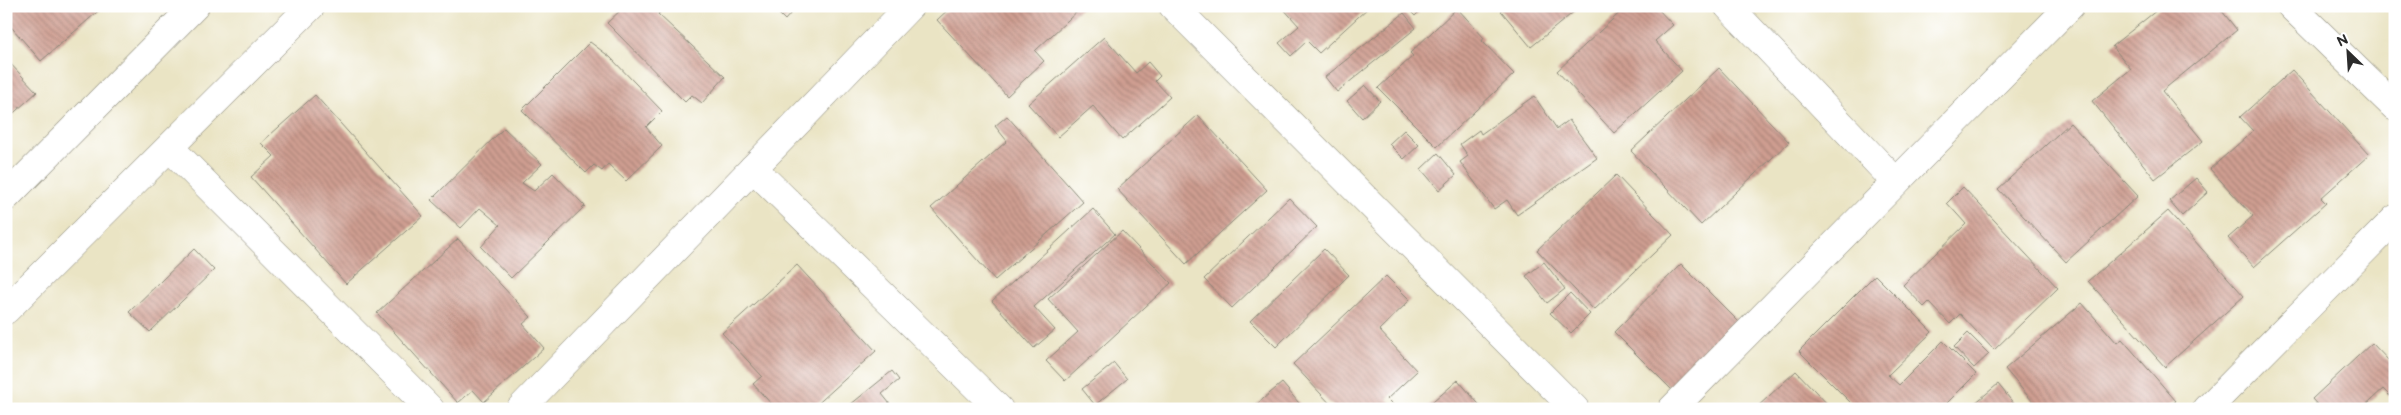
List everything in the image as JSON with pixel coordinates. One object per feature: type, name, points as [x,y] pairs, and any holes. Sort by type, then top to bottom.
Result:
[{"type":"street","points":[[6,197],[195,6]]},
{"type":"street","points":[[6,310],[311,6]]},
{"type":"street","points":[[520,409],[910,6]]},
{"type":"street","points":[[1173,6],[1575,409]]},
{"type":"street","points":[[1728,6],[1896,182]]},
{"type":"street","points":[[1672,409],[2070,6]]},
{"type":"street","points":[[2291,6],[2395,107]]},
{"type":"street","points":[[170,148],[430,409]]},
{"type":"street","points":[[753,168],[999,409]]},
{"type":"street","points":[[2207,409],[2394,220]]},
{"type":"building","points":[[6,6],[104,6],[41,61],[6,21]]},
{"type":"building","points":[[625,6],[667,6],[658,14],[725,77],[702,103],[692,95],[685,102],[607,23]]},
{"type":"building","points":[[771,6],[797,6],[785,20]]},
{"type":"building","points":[[952,6],[1083,6],[1035,51],[1044,61],[1007,96],[937,20]]},
{"type":"building","points":[[1281,6],[1370,6],[1319,53],[1307,41],[1291,56],[1279,43],[1299,26]]},
{"type":"building","points":[[1405,6],[1425,6],[1415,16]]},
{"type":"building","points":[[1497,6],[1581,6],[1531,47]]},
{"type":"building","points":[[1627,6],[1655,6],[1673,25],[1655,41],[1682,71],[1614,133],[1557,71]]},
{"type":"building","points":[[2162,6],[2218,6],[2237,30],[2162,91],[2203,141],[2155,179],[2092,101],[2131,69],[2112,46]]},
{"type":"building","points":[[1457,8],[1484,38],[1482,41],[1514,74],[1437,147],[1378,88],[1413,56],[1410,53]]},
{"type":"building","points":[[1404,13],[1416,28],[1337,92],[1325,77]]},
{"type":"building","points":[[1104,37],[1136,73],[1148,62],[1160,76],[1155,81],[1170,97],[1122,140],[1093,106],[1058,137],[1028,104]]},
{"type":"building","points":[[590,42],[610,57],[662,111],[646,127],[662,146],[626,181],[608,164],[602,171],[594,165],[586,173],[522,110]]},
{"type":"building","points":[[6,59],[37,92],[6,120]]},
{"type":"building","points":[[1719,68],[1789,142],[1701,225],[1631,151]]},
{"type":"building","points":[[2292,70],[2369,155],[2321,198],[2326,203],[2254,267],[2228,238],[2253,216],[2210,169],[2253,131],[2240,117]]},
{"type":"building","points":[[1365,85],[1380,101],[1362,118],[1347,101]]},
{"type":"building","points":[[315,95],[423,216],[346,284],[251,177],[274,156],[261,143]]},
{"type":"building","points":[[1534,96],[1557,129],[1569,120],[1597,158],[1517,215],[1507,200],[1494,209],[1460,162],[1468,156],[1460,144],[1479,130],[1481,134]]},
{"type":"building","points":[[1198,115],[1267,190],[1186,264],[1117,189]]},
{"type":"building","points":[[1007,116],[1083,202],[995,280],[931,208],[1007,141],[995,126]]},
{"type":"building","points":[[2070,123],[2138,196],[2066,262],[1998,189]]},
{"type":"building","points":[[504,128],[542,164],[522,183],[534,191],[553,173],[585,206],[511,278],[481,247],[500,225],[480,208],[461,228],[431,200]]},
{"type":"building","points":[[1404,130],[1419,145],[1404,159],[1389,144]]},
{"type":"building","points":[[1438,153],[1456,175],[1439,190],[1421,169]]},
{"type":"building","points":[[1616,175],[1673,235],[1594,310],[1537,250]]},
{"type":"building","points":[[2196,178],[2208,192],[2182,216],[2169,201]]},
{"type":"building","points":[[1963,187],[2058,288],[1994,350],[1960,314],[1950,324],[1929,302],[1924,307],[1903,285],[1966,224],[1947,203]]},
{"type":"building","points":[[1289,198],[1317,227],[1232,308],[1204,279]]},
{"type":"building","points":[[1093,209],[1115,234],[1034,307],[1055,330],[1034,348],[992,301]]},
{"type":"building","points":[[2168,211],[2244,296],[2165,367],[2088,281]]},
{"type":"building","points":[[1122,231],[1171,283],[1065,381],[1046,361],[1078,332],[1048,299]]},
{"type":"building","points":[[458,239],[531,317],[523,324],[544,348],[484,402],[473,390],[458,403],[377,313]]},
{"type":"building","points":[[194,249],[214,270],[150,332],[129,312]]},
{"type":"building","points":[[1324,249],[1349,275],[1276,347],[1250,321]]},
{"type":"building","points":[[1544,262],[1565,289],[1547,303],[1526,276]]},
{"type":"building","points":[[1681,264],[1739,322],[1672,390],[1614,332]]},
{"type":"building","points":[[797,265],[876,351],[812,409],[776,409],[753,384],[762,376],[722,333]]},
{"type":"building","points":[[1875,275],[1932,332],[1888,375],[1899,385],[1943,341],[1976,374],[1941,409],[1857,409],[1799,351]]},
{"type":"building","points":[[1386,276],[1410,300],[1379,330],[1417,371],[1387,399],[1397,409],[1335,409],[1293,364]]},
{"type":"building","points":[[1570,293],[1590,314],[1571,333],[1550,313]]},
{"type":"building","points":[[2082,303],[2117,343],[2122,339],[2176,401],[2166,409],[2039,409],[2005,369]]},
{"type":"building","points":[[1968,333],[1989,354],[1974,368],[1954,347]]},
{"type":"building","points":[[2372,343],[2390,362],[2395,358],[2395,401],[2383,389],[2361,409],[2321,409],[2312,399]]},
{"type":"building","points":[[1114,363],[1127,379],[1095,405],[1082,389]]},
{"type":"building","points":[[892,371],[899,380],[882,394],[894,409],[845,409]]},
{"type":"building","points":[[1796,371],[1832,409],[1755,409]]},
{"type":"building","points":[[1458,380],[1483,409],[1425,409]]},
{"type":"building","points":[[1282,383],[1304,409],[1251,409]]},
{"type":"building","points":[[1998,384],[2018,409],[1968,409]]}]
